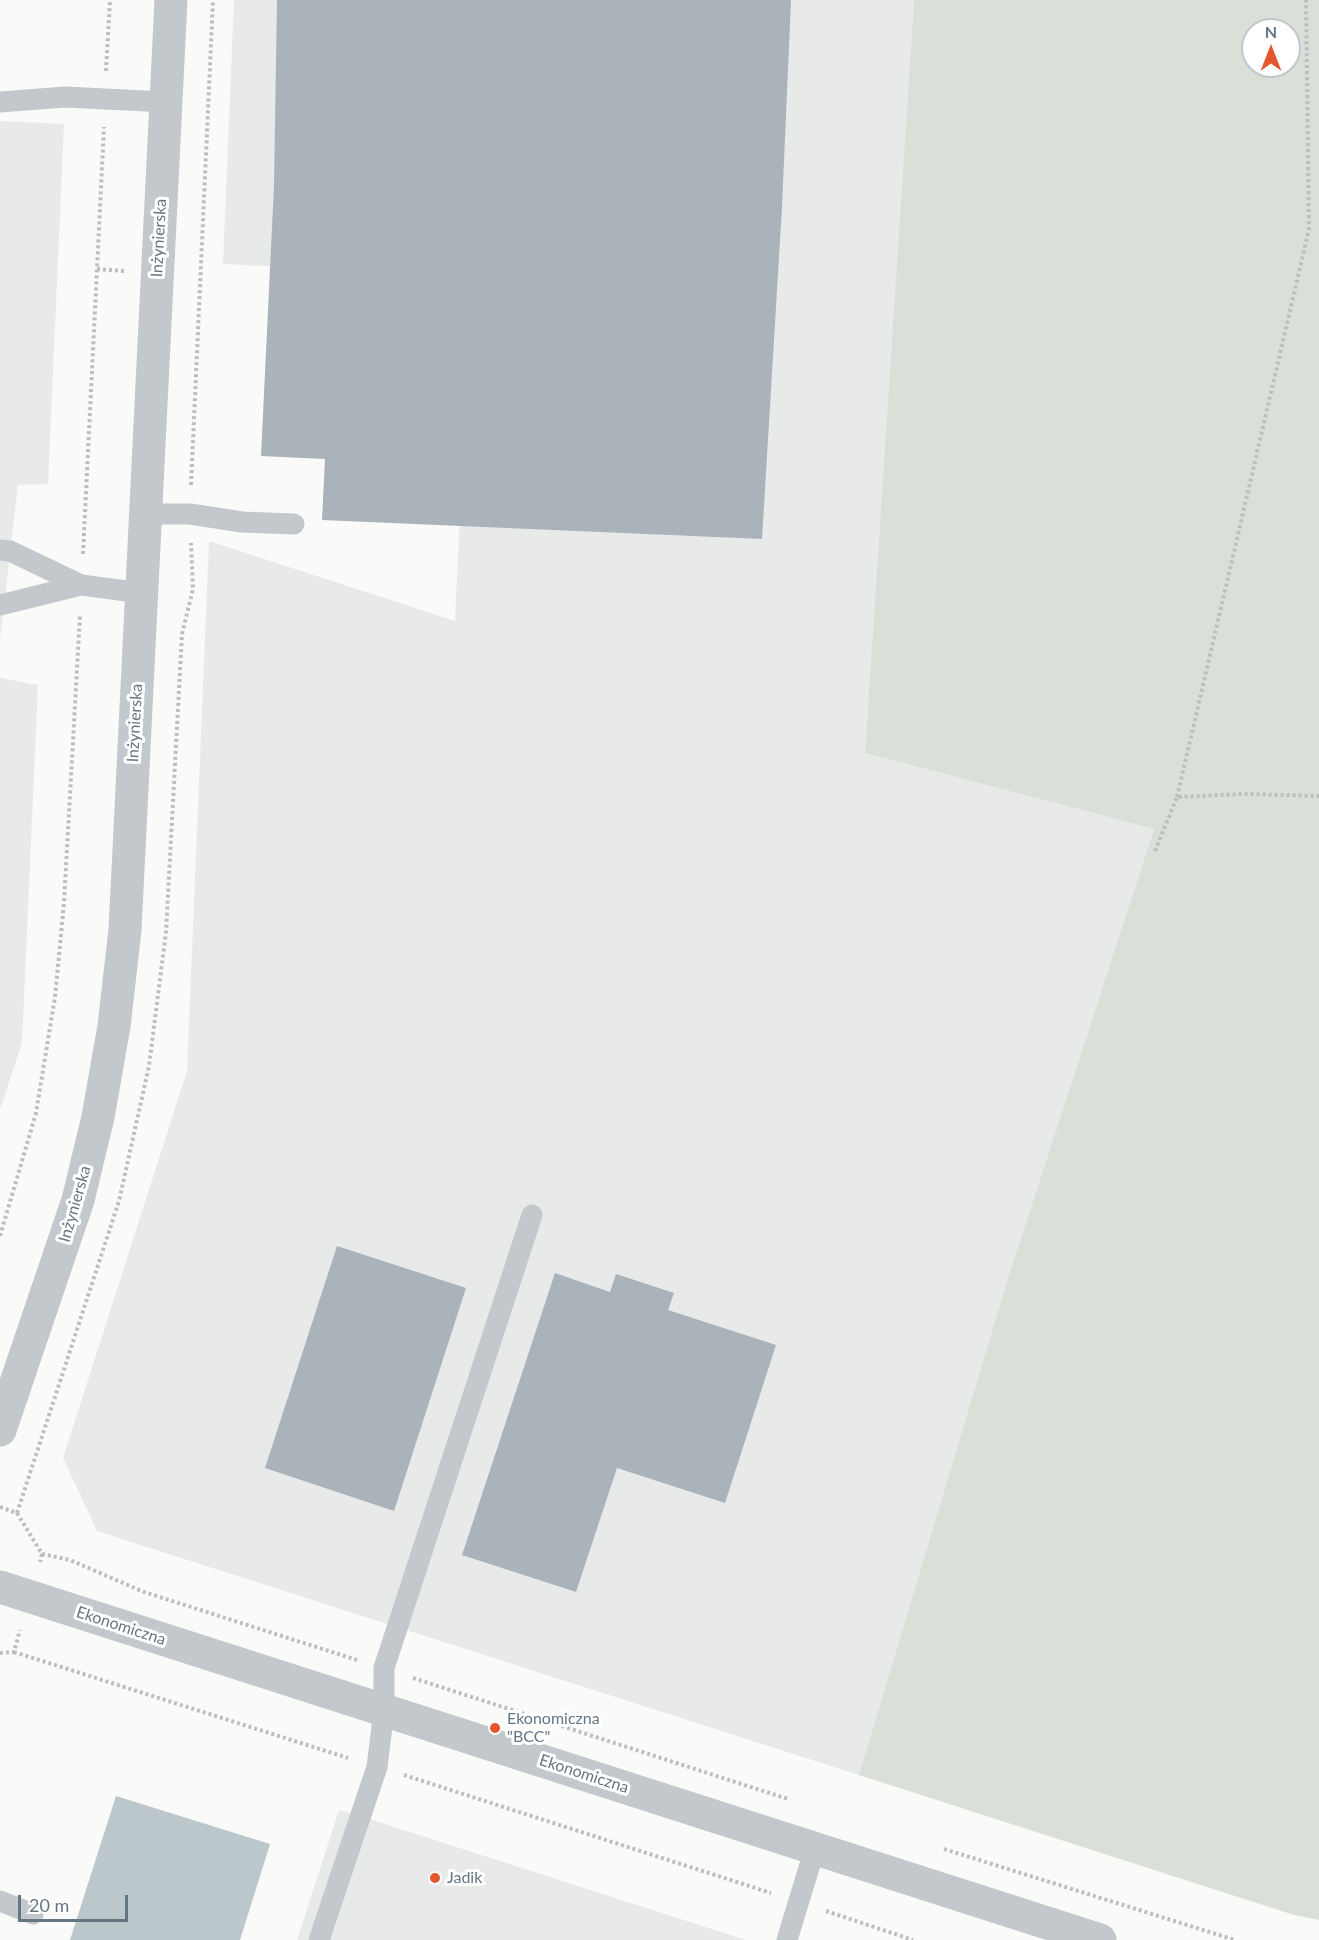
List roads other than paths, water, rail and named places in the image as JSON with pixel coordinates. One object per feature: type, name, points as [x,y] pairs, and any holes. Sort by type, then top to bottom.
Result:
[{"type":"street","name":"Inżynierska","points":[[0,1430],[78,1200],[98,1117],[114,1026],[125,930],[171,0]]},
{"type":"street","name":"Ekonomiczna","points":[[0,1587],[1100,1940]]},
{"type":"lane","points":[[0,102],[65,97],[166,102]]},
{"type":"lane","points":[[146,514],[190,514],[242,522],[294,524]]},
{"type":"lane","points":[[0,550],[10,551],[81,585],[142,593]]},
{"type":"lane","points":[[0,605],[81,585]]},
{"type":"lane","points":[[320,1940],[377,1767],[384,1710],[384,1668],[532,1215]]},
{"type":"lane","points":[[787,1940],[815,1848]]},
{"type":"lane","points":[[0,1901],[33,1914]]},
{"type":"place","name":"Ekonomiczna \"BCC\"","points":[[495,1728]]},
{"type":"place","name":"Jadik","points":[[435,1878]]}]
